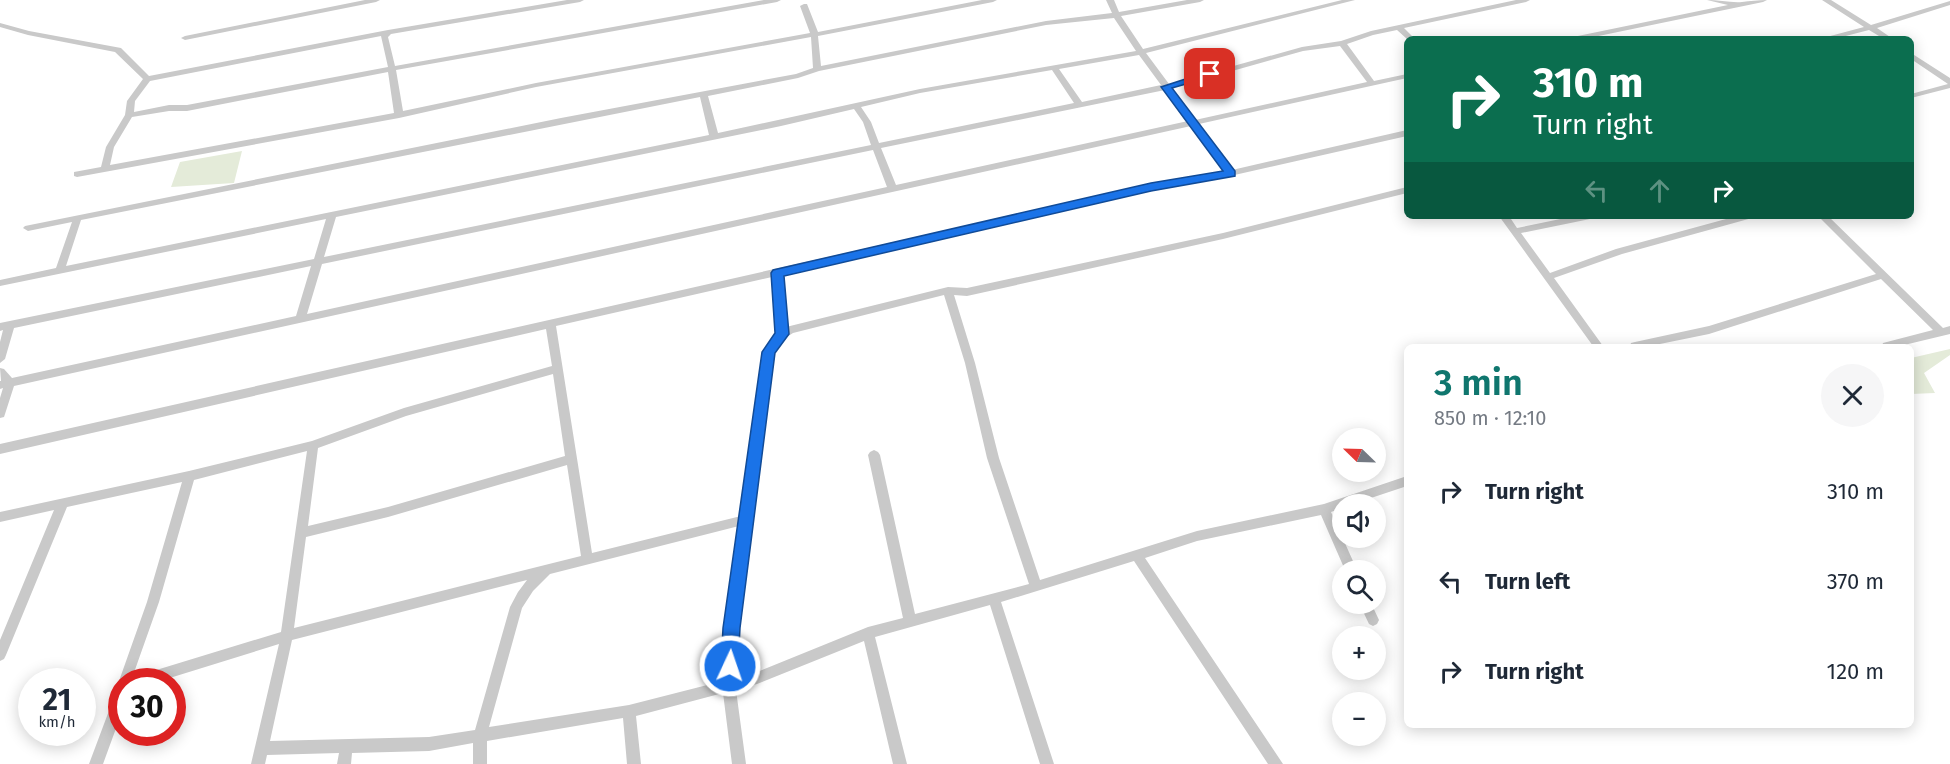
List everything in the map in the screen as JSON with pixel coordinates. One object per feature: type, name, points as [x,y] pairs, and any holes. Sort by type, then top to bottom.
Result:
[{"type":"street","points":[[185,38],[376,0]]},
{"type":"street","points":[[105,169],[110,147],[129,115],[131,101],[147,79],[388,32],[580,0]]},
{"type":"street","points":[[129,115],[169,108],[187,108],[475,52],[777,0]]},
{"type":"street","points":[[77,174],[399,115],[536,85],[993,0]]},
{"type":"street","points":[[1110,0],[1116,15],[1141,52],[1230,173]]},
{"type":"street","points":[[28,228],[798,76],[817,69],[1046,23],[1116,15],[1200,0]]},
{"type":"street","points":[[0,283],[960,83],[1055,69],[1141,52],[1351,0]]},
{"type":"street","points":[[1479,0],[1487,8]]},
{"type":"street","points":[[0,359],[5,326],[1166,87],[1276,55],[1342,43],[1526,0]]},
{"type":"street","points":[[1711,0],[1742,5]]},
{"type":"street","points":[[1589,36],[1763,0]]},
{"type":"street","points":[[1826,0],[1885,36]]},
{"type":"street","points":[[1839,36],[1950,3]]},
{"type":"street","points":[[804,6],[816,34],[817,69]]},
{"type":"street","points":[[0,25],[28,33],[118,50],[147,79]]},
{"type":"street","points":[[1400,28],[1408,36]]},
{"type":"street","points":[[388,32],[384,37],[392,69],[399,115]]},
{"type":"street","points":[[1342,43],[1372,84]]},
{"type":"street","points":[[1914,57],[1950,84]]},
{"type":"street","points":[[1055,69],[1079,104]]},
{"type":"street","points":[[5,384],[1404,77]]},
{"type":"street","points":[[1914,95],[1950,84]]},
{"type":"street","points":[[703,94],[714,136]]},
{"type":"street","points":[[856,105],[867,122],[875,148],[891,180],[893,190]]},
{"type":"street","points":[[0,449],[1151,187],[1230,173],[1404,134]]},
{"type":"street","points":[[491,181],[497,172]]},
{"type":"street","points":[[739,764],[729,686],[732,628],[768,352],[782,334],[948,291],[967,292],[1223,236],[1404,191]]},
{"type":"street","points":[[300,320],[332,214]]},
{"type":"street","points":[[60,270],[78,218]]},
{"type":"street","points":[[1506,219],[1597,344]]},
{"type":"street","points":[[1516,231],[1575,219]]},
{"type":"street","points":[[1548,277],[1619,251],[1738,219]]},
{"type":"street","points":[[1826,219],[1883,275],[1946,331]]},
{"type":"street","points":[[777,273],[782,334]]},
{"type":"street","points":[[1644,344],[1709,330],[1883,275]]},
{"type":"street","points":[[948,291],[970,363],[993,458],[1036,587]]},
{"type":"street","points":[[550,323],[586,559]]},
{"type":"street","points":[[1895,344],[1946,331]]},
{"type":"street","points":[[0,517],[189,476],[313,445],[404,412],[556,369]]},
{"type":"street","points":[[0,372],[5,384],[0,414]]},
{"type":"street","points":[[258,764],[287,636],[313,445]]},
{"type":"street","points":[[874,455],[910,621]]},
{"type":"street","points":[[301,533],[388,512],[571,459]]},
{"type":"street","points":[[130,668],[153,602],[189,476]]},
{"type":"street","points":[[262,748],[429,744],[629,711],[758,678],[868,633],[994,600],[1197,536],[1324,509],[1404,482]]},
{"type":"street","points":[[0,656],[62,505]]},
{"type":"street","points":[[1324,509],[1347,560]]},
{"type":"street","points":[[182,668],[287,636],[747,519]]},
{"type":"street","points":[[1136,555],[1276,764]]},
{"type":"street","points":[[480,764],[480,737],[516,607],[523,592],[547,570]]},
{"type":"street","points":[[994,600],[1047,764]]},
{"type":"street","points":[[1370,614],[1373,620]]},
{"type":"street","points":[[868,633],[900,764]]},
{"type":"street","points":[[629,711],[634,764]]},
{"type":"street","points":[[96,764],[108,731]]},
{"type":"street","points":[[344,764],[345,747]]},
{"type":"green space","points":[[242,151],[234,183],[171,187],[180,162]]},
{"type":"green space","points":[[1950,349],[1950,355],[1924,373],[1935,393],[1914,394],[1914,357]]},
{"type":"route","points":[[730,666],[732,628],[768,352],[782,334],[777,273],[1151,187],[1230,173],[1166,87],[1210,74]]}]
